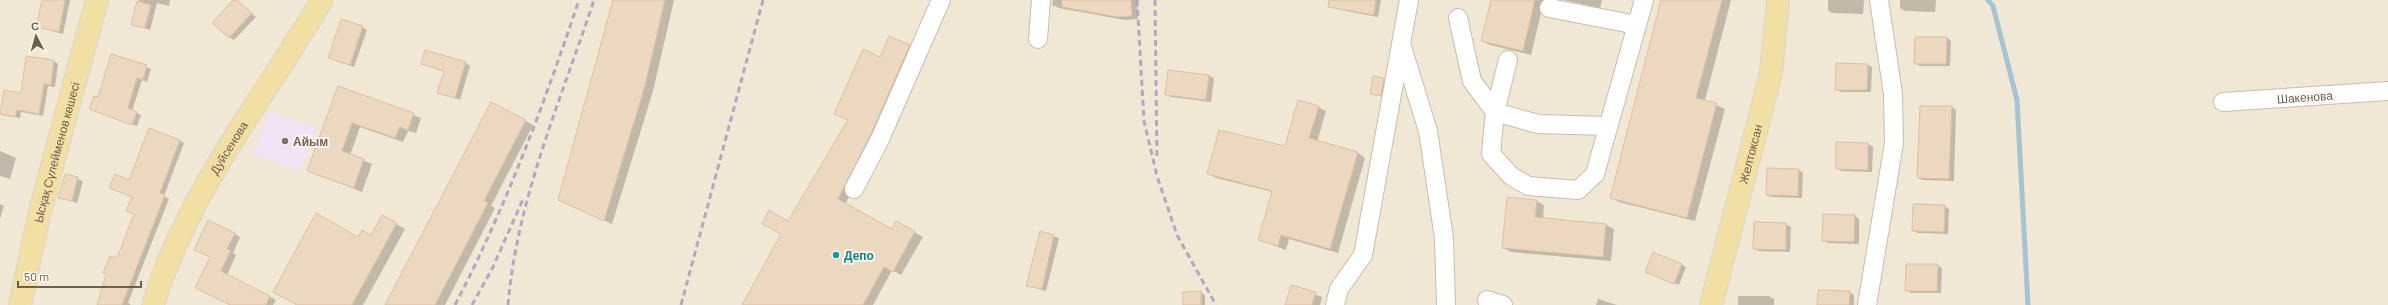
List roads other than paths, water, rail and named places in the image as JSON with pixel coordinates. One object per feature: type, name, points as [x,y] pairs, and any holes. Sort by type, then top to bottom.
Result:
[{"type":"main road","name":"Ысқақ Сүлейменов көшесі","points":[[20,305],[40,211],[97,0]]},
{"type":"main road","name":"Дуйсенова","points":[[153,305],[159,283],[191,211],[220,159],[322,0]]},
{"type":"main road","name":"Желтоксан","points":[[1711,305],[1771,74],[1778,0]]},
{"type":"street","points":[[854,189],[880,139],[941,0]]},
{"type":"street","points":[[1038,39],[1040,0]]},
{"type":"street","points":[[1335,305],[1338,289],[1363,255],[1409,0]]},
{"type":"street","points":[[1508,60],[1495,112],[1491,154],[1511,176],[1528,186],[1578,190],[1595,174],[1644,0]]},
{"type":"street","points":[[1867,305],[1894,143],[1893,94],[1879,0]]},
{"type":"street","points":[[1549,8],[1637,25]]},
{"type":"street","points":[[1458,18],[1472,81],[1495,112],[1538,124],[1608,126]]},
{"type":"street","points":[[1401,44],[1428,131],[1444,238],[1446,305]]},
{"type":"street","name":"Шакенова","points":[[2222,102],[2388,92]]},
{"type":"waterway","points":[[1988,0],[1993,6],[2017,100],[2028,305]]},
{"type":"railway","points":[[455,305],[491,231],[523,155],[579,0]]},
{"type":"railway","points":[[508,305],[513,266],[530,188],[594,0]]},
{"type":"railway","points":[[681,305],[763,0]]},
{"type":"railway","points":[[1137,0],[1144,121],[1157,176],[1177,235],[1216,305]]},
{"type":"railway","points":[[1155,0],[1157,158]]},
{"type":"railway","points":[[472,305],[493,267],[524,197]]},
{"type":"place","name":"Айым","points":[[285,141]]},
{"type":"place","name":"Депо","points":[[836,255]]}]
